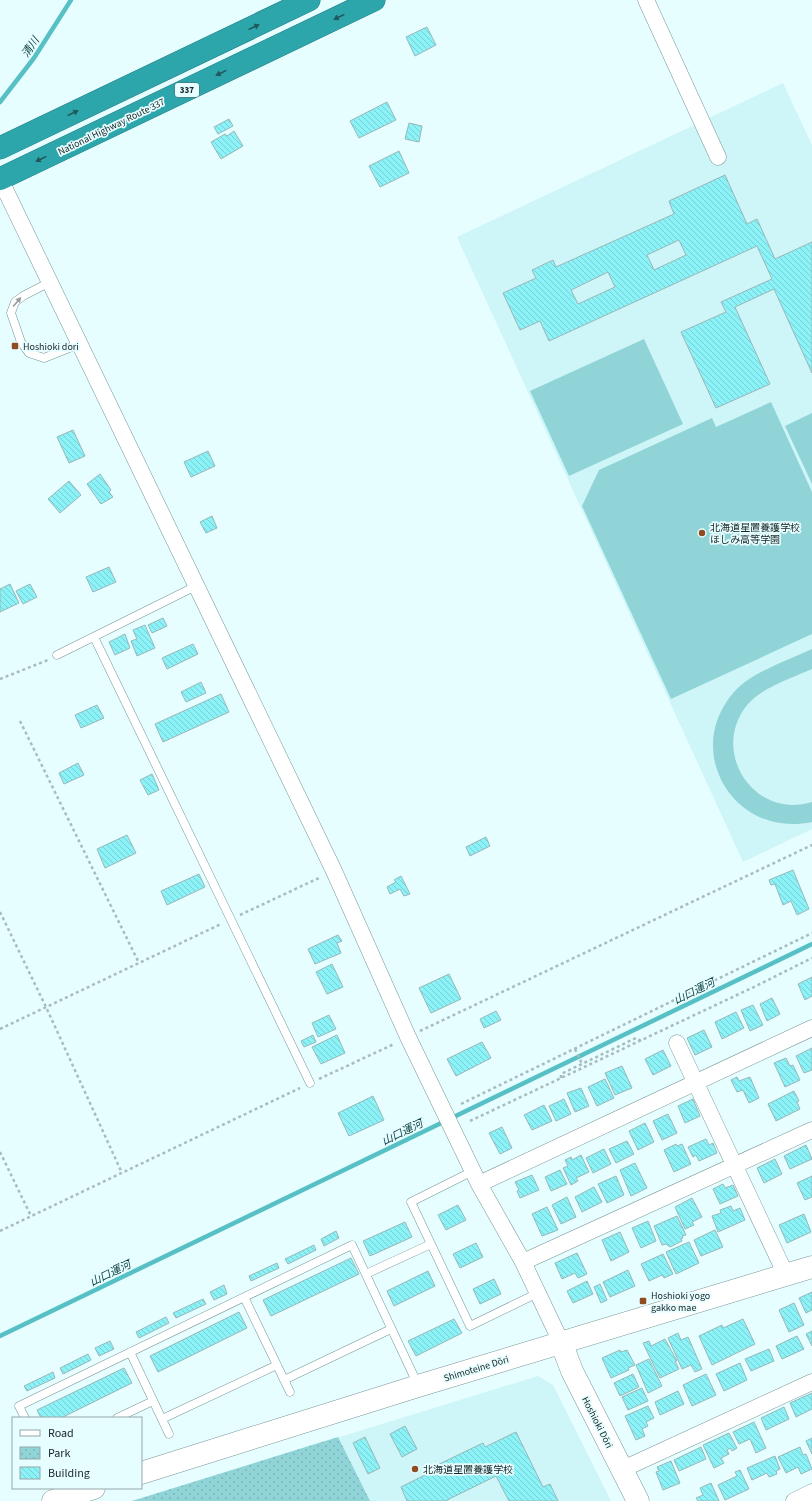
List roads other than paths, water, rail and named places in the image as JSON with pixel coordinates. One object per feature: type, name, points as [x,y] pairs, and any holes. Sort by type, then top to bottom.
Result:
[{"type":"highway","points":[[0,148],[309,0]]},
{"type":"highway","name":"National Highway Route 337","points":[[0,179],[374,0]]},
{"type":"street","points":[[646,0],[718,157]]},
{"type":"street","points":[[0,179],[334,871],[408,1037],[476,1177],[523,1262],[561,1342]]},
{"type":"street","points":[[476,1177],[696,1082],[812,1028]]},
{"type":"street","points":[[677,1043],[786,1275]]},
{"type":"street","points":[[523,1262],[812,1130]]},
{"type":"street","name":"Shimoteine Dōri","points":[[142,1473],[561,1342],[812,1267]]},
{"type":"street","name":"Hoshioki Dōri","points":[[561,1342],[572,1371],[638,1501]]},
{"type":"street","points":[[623,1469],[812,1382]]},
{"type":"street","points":[[53,1501],[91,1489]]},
{"type":"street","points":[[794,1501],[812,1492]]},
{"type":"lane","points":[[50,282],[23,296],[15,302],[11,313],[21,342],[30,353],[44,358],[79,344]]},
{"type":"lane","points":[[57,655],[196,586]]},
{"type":"lane","points":[[94,637],[310,1083]]},
{"type":"lane","points":[[476,1177],[411,1202],[470,1326],[538,1293]]},
{"type":"lane","points":[[366,1274],[431,1244]]},
{"type":"lane","points":[[24,1417],[19,1406],[352,1245],[418,1386]]},
{"type":"lane","points":[[244,1297],[290,1392]]},
{"type":"lane","points":[[284,1380],[391,1328]]},
{"type":"lane","points":[[130,1352],[169,1434]]},
{"type":"lane","points":[[162,1419],[277,1365]]},
{"type":"lane","points":[[119,1417],[153,1401]]},
{"type":"waterway","name":"清川","points":[[0,102],[34,58],[71,0]]},
{"type":"waterway","name":"山口運河","points":[[0,1336],[812,944]]},
{"type":"place","name":"Hoshioki dori","points":[[15,346]]},
{"type":"place","name":"北海道星置養護学校 ほしみ高等学園","points":[[702,533]]},
{"type":"place","name":"Hoshioki yogo gakko mae","points":[[643,1301]]},
{"type":"place","name":"北海道星置養護学校","points":[[415,1469]]}]
